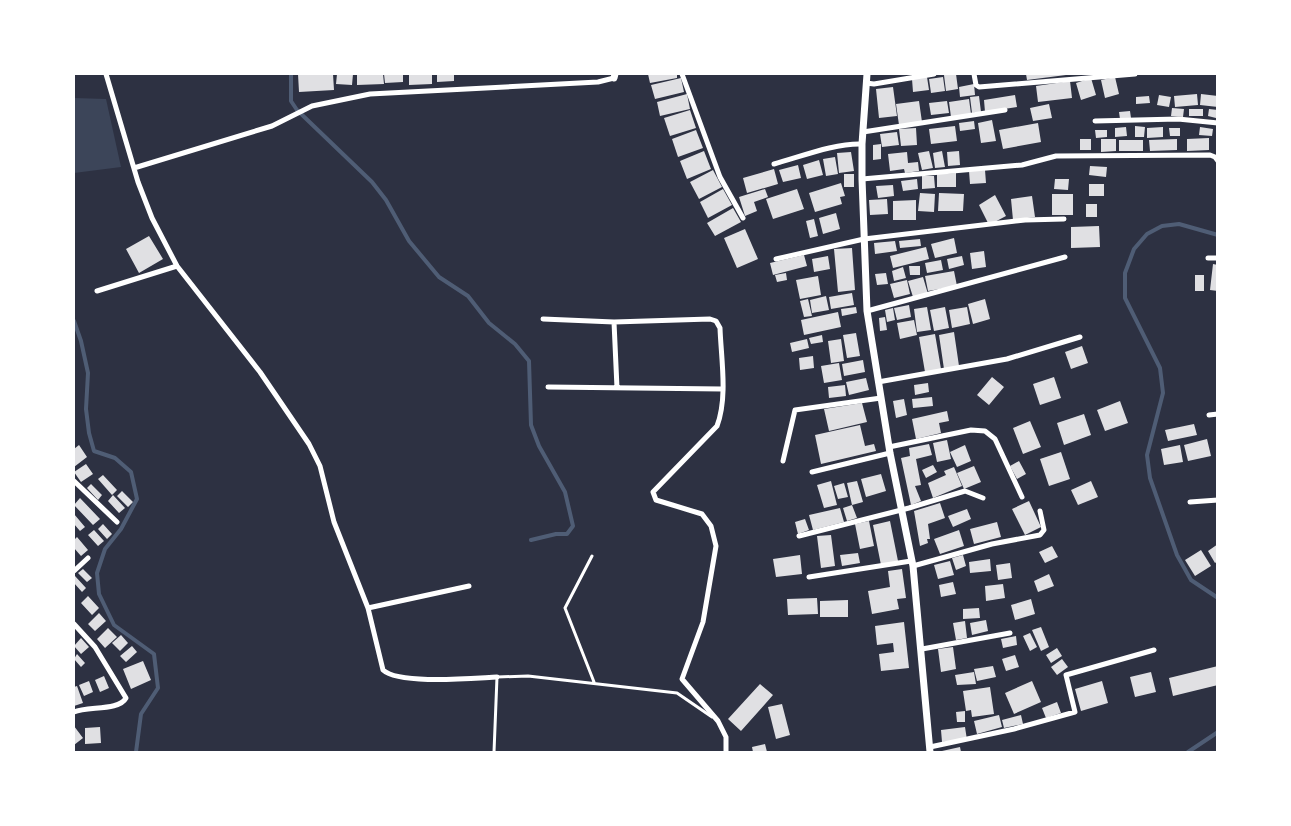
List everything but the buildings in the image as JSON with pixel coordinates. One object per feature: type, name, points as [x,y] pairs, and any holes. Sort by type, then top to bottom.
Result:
[{"type":"street","points":[[106,74],[138,182],[152,218],[177,266],[260,372],[309,444],[320,466],[334,522],[368,608],[383,670],[387,674],[421,679],[497,677]]},
{"type":"street","points":[[682,74],[720,177],[742,218]]},
{"type":"street","points":[[867,74],[862,144],[867,311],[912,563],[930,750],[1075,712],[1065,675],[1154,650]]},
{"type":"street","points":[[866,83],[874,84],[934,74]]},
{"type":"street","points":[[974,74],[974,82],[979,87],[1135,74]]},
{"type":"street","points":[[135,168],[272,126],[312,106],[342,99],[370,94],[598,82],[615,76]]},
{"type":"street","points":[[863,132],[1005,110]]},
{"type":"street","points":[[1095,121],[1178,119],[1218,123]]},
{"type":"street","points":[[774,164],[862,144]]},
{"type":"street","points":[[862,179],[1022,165],[1056,156],[1210,155],[1218,161]]},
{"type":"street","points":[[776,259],[864,239],[1025,220],[1064,219]]},
{"type":"street","points":[[867,311],[1065,257]]},
{"type":"street","points":[[1208,258],[1218,258]]},
{"type":"street","points":[[97,291],[177,266]]},
{"type":"street","points":[[543,320],[614,322],[710,319],[716,321],[720,328],[722,389],[717,426],[653,492],[656,500],[702,514],[711,526],[716,546],[704,622],[682,679],[718,721],[726,737],[726,753]]},
{"type":"street","points":[[614,322],[617,388]]},
{"type":"street","points":[[878,382],[1007,359],[1080,337]]},
{"type":"street","points":[[548,387],[722,389]]},
{"type":"street","points":[[783,461],[795,410],[881,398]]},
{"type":"street","points":[[1209,415],[1218,414]]},
{"type":"street","points":[[812,472],[971,430],[985,431],[995,439],[1022,497]]},
{"type":"street","points":[[74,481],[117,522]]},
{"type":"street","points":[[74,493],[79,487]]},
{"type":"street","points":[[799,536],[965,490],[983,498]]},
{"type":"street","points":[[1190,502],[1218,500]]},
{"type":"street","points":[[809,577],[912,563],[1040,535],[1044,530],[1040,511]]},
{"type":"street","points":[[74,571],[87,558]]},
{"type":"street","points":[[368,608],[469,586]]},
{"type":"street","points":[[74,712],[116,706],[122,704],[126,698],[99,654],[75,627]]},
{"type":"street","points":[[921,648],[1010,633]]},
{"type":"lane","points":[[592,556],[565,608],[594,682]]},
{"type":"lane","points":[[494,753],[497,677],[528,676],[677,693],[718,721]]},
{"type":"shaded area","points":[[74,98],[106,99],[121,167],[74,173]]},
{"type":"waterway","points":[[291,74],[291,101],[297,110],[372,182],[386,200],[409,241],[439,277],[468,296],[489,323],[515,344],[529,361],[531,425],[539,446],[565,492],[573,526],[567,534],[556,534],[531,540]]},
{"type":"waterway","points":[[1218,235],[1179,224],[1162,226],[1147,234],[1134,249],[1125,273],[1125,298],[1160,368],[1163,393],[1147,455],[1150,478],[1177,555],[1191,580],[1218,598]]},
{"type":"waterway","points":[[74,321],[88,373],[86,409],[94,451],[115,458],[131,472],[137,499],[121,529],[105,549],[97,573],[99,594],[114,625],[154,654],[158,688],[141,714],[136,752]]},
{"type":"waterway","points":[[1188,752],[1218,732]]}]
